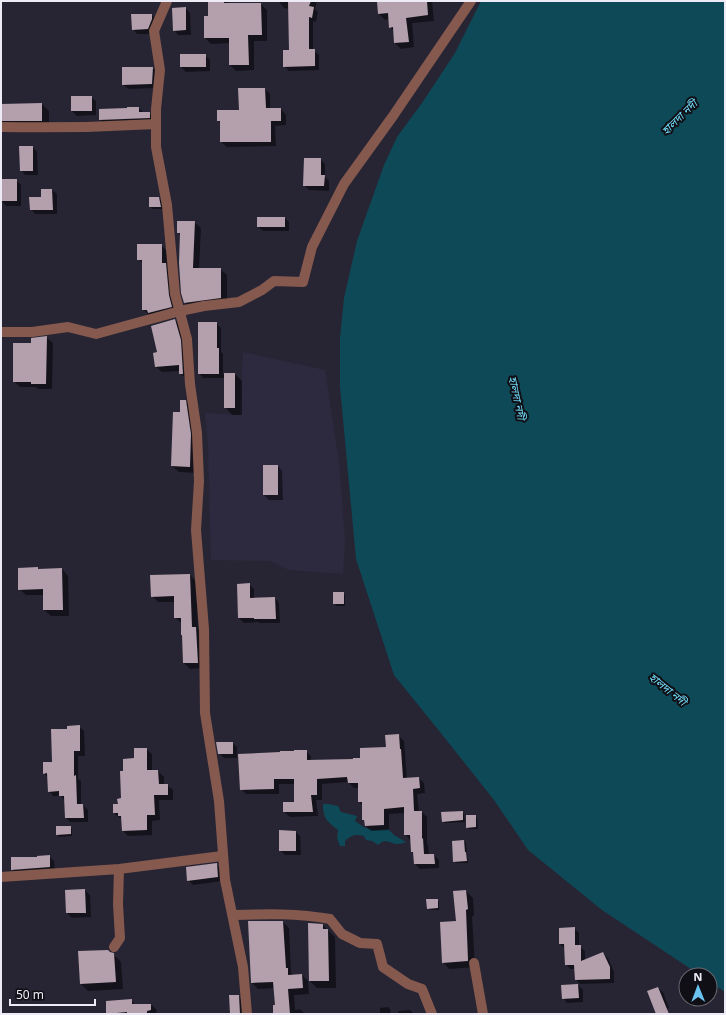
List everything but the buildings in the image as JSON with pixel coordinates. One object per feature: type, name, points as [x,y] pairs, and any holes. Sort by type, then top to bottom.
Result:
[{"type":"street","points":[[167,1],[154,31],[160,70],[156,109],[156,147],[167,204],[175,294],[187,339],[190,384],[197,433],[199,481],[196,530],[204,629],[205,713],[219,802],[225,880],[243,967],[247,1014]]},
{"type":"street","points":[[1,332],[32,332],[68,326],[96,334],[180,311],[204,306],[239,302],[262,290],[274,281],[303,282],[312,246],[344,184],[393,116],[471,1]]},
{"type":"street","points":[[1,127],[37,128],[156,124]]},
{"type":"street","points":[[1,877],[119,869],[222,856]]},
{"type":"street","points":[[114,947],[120,938],[118,904],[119,869]]},
{"type":"street","points":[[233,915],[272,914],[330,919],[342,934],[360,943],[377,944],[383,967],[408,984],[422,989],[432,1014]]},
{"type":"street","points":[[474,963],[483,1014]]},
{"type":"shaded area","points":[[243,352],[325,370],[339,463],[345,539],[343,574],[289,570],[271,561],[211,560],[208,442],[205,413],[240,415]]},
{"type":"water","name":"হালদা নদী","points":[[481,1],[725,1],[725,992],[718,987],[718,967],[688,967],[602,910],[528,850],[494,800],[394,675],[356,559],[340,387],[340,338],[344,298],[357,241],[384,165],[397,137],[422,103],[455,53]]},
{"type":"water","points":[[323,804],[338,806],[341,812],[357,816],[355,821],[363,827],[374,830],[388,829],[394,835],[406,842],[397,844],[385,841],[378,845],[372,841],[366,840],[364,836],[356,835],[345,841],[345,846],[340,846],[337,838],[338,830],[326,819]]}]
